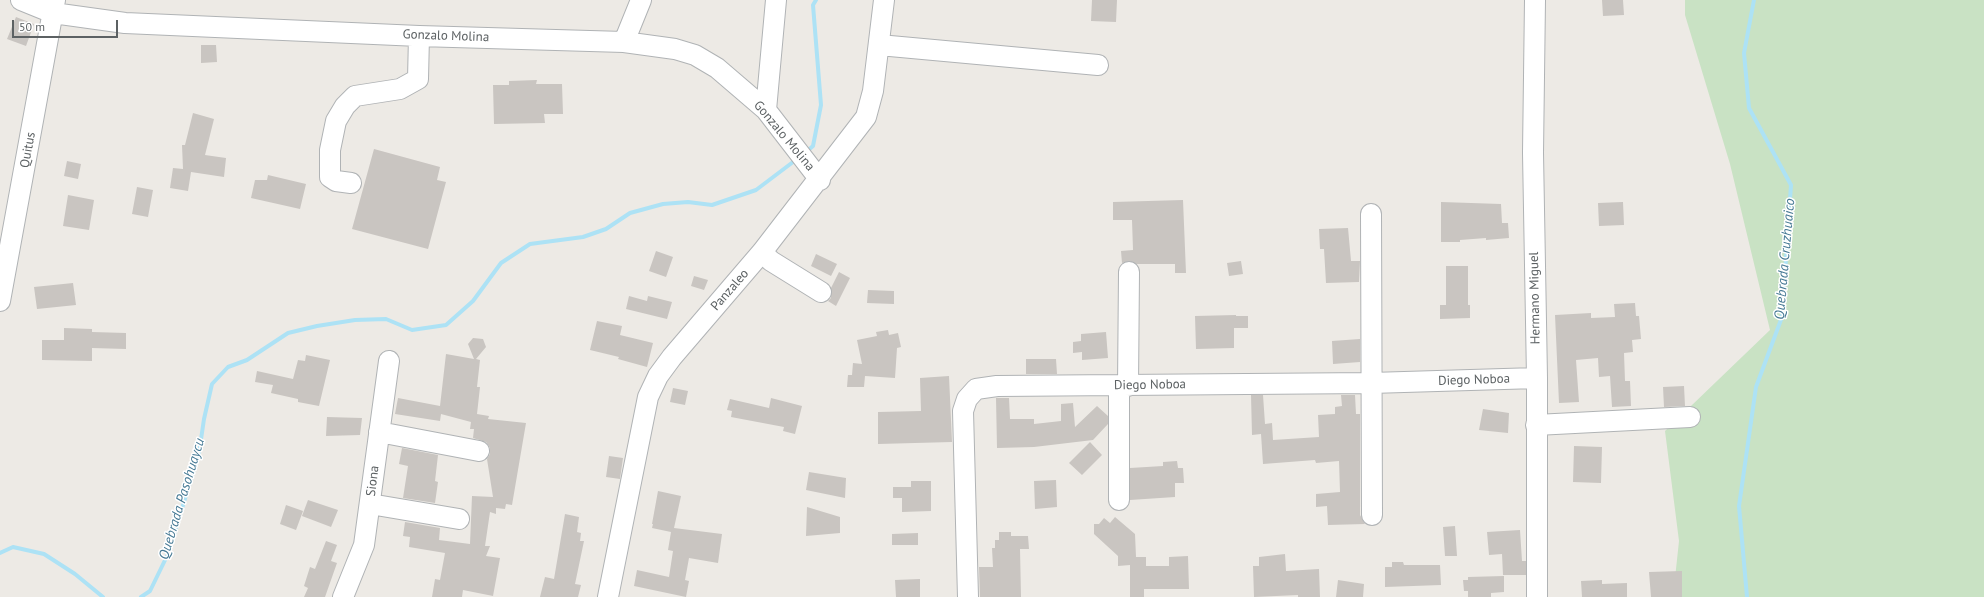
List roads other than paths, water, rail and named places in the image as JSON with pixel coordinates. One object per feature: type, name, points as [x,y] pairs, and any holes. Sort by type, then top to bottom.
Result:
[{"type":"street","name":"Gonzalo Molina","points":[[21,0],[124,23],[419,36],[624,42],[675,49],[695,55],[717,68],[766,110],[820,180]]},
{"type":"street","points":[[624,42],[641,0]]},
{"type":"street","points":[[766,110],[776,0]]},
{"type":"street","name":"Panzaleo","points":[[608,597],[648,397],[658,376],[672,357],[762,252],[820,180],[866,117],[873,91],[884,0]]},
{"type":"street","name":"Hermano Miguel","points":[[1534,0],[1533,153],[1537,597]]},
{"type":"street","name":"Quitus","points":[[0,301],[5,244],[54,7]]},
{"type":"street","points":[[351,183],[336,181],[330,177],[330,150],[336,121],[345,106],[355,96],[400,89],[418,79],[419,36]]},
{"type":"street","points":[[879,45],[1098,65]]},
{"type":"street","points":[[1372,214],[1372,515]]},
{"type":"street","points":[[762,252],[771,261],[821,292]]},
{"type":"street","points":[[1119,500],[1128,272]]},
{"type":"street","name":"Siona","points":[[343,597],[364,545],[389,361]]},
{"type":"street","name":"Diego Noboa","points":[[968,597],[963,411],[967,399],[976,389],[985,387],[1371,383],[1536,378]]},
{"type":"street","points":[[1536,425],[1690,418]]},
{"type":"street","points":[[379,432],[479,451]]},
{"type":"street","points":[[370,504],[459,519]]},
{"type":"waterway","name":"Quebrada Pasohuaycu","points":[[806,152],[813,146],[821,105],[813,5],[816,0]]},
{"type":"waterway","name":"Quebrada Cruzhuaico","points":[[1747,597],[1739,506],[1756,387],[1782,317],[1791,185],[1749,108],[1744,53],[1754,0]]},
{"type":"waterway","name":"Quebrada Pasohuaycu","points":[[141,597],[150,591],[168,554],[199,453],[204,419],[212,384],[228,367],[247,360],[288,333],[317,326],[355,320],[386,319],[412,330],[446,325],[473,301],[501,263],[530,244],[583,237],[606,229],[630,213],[663,204],[688,202],[712,205],[756,190],[797,159]]},
{"type":"waterway","name":"Quebrada Pasohuaycu","points":[[0,553],[13,547],[44,554],[75,574],[103,597]]}]
